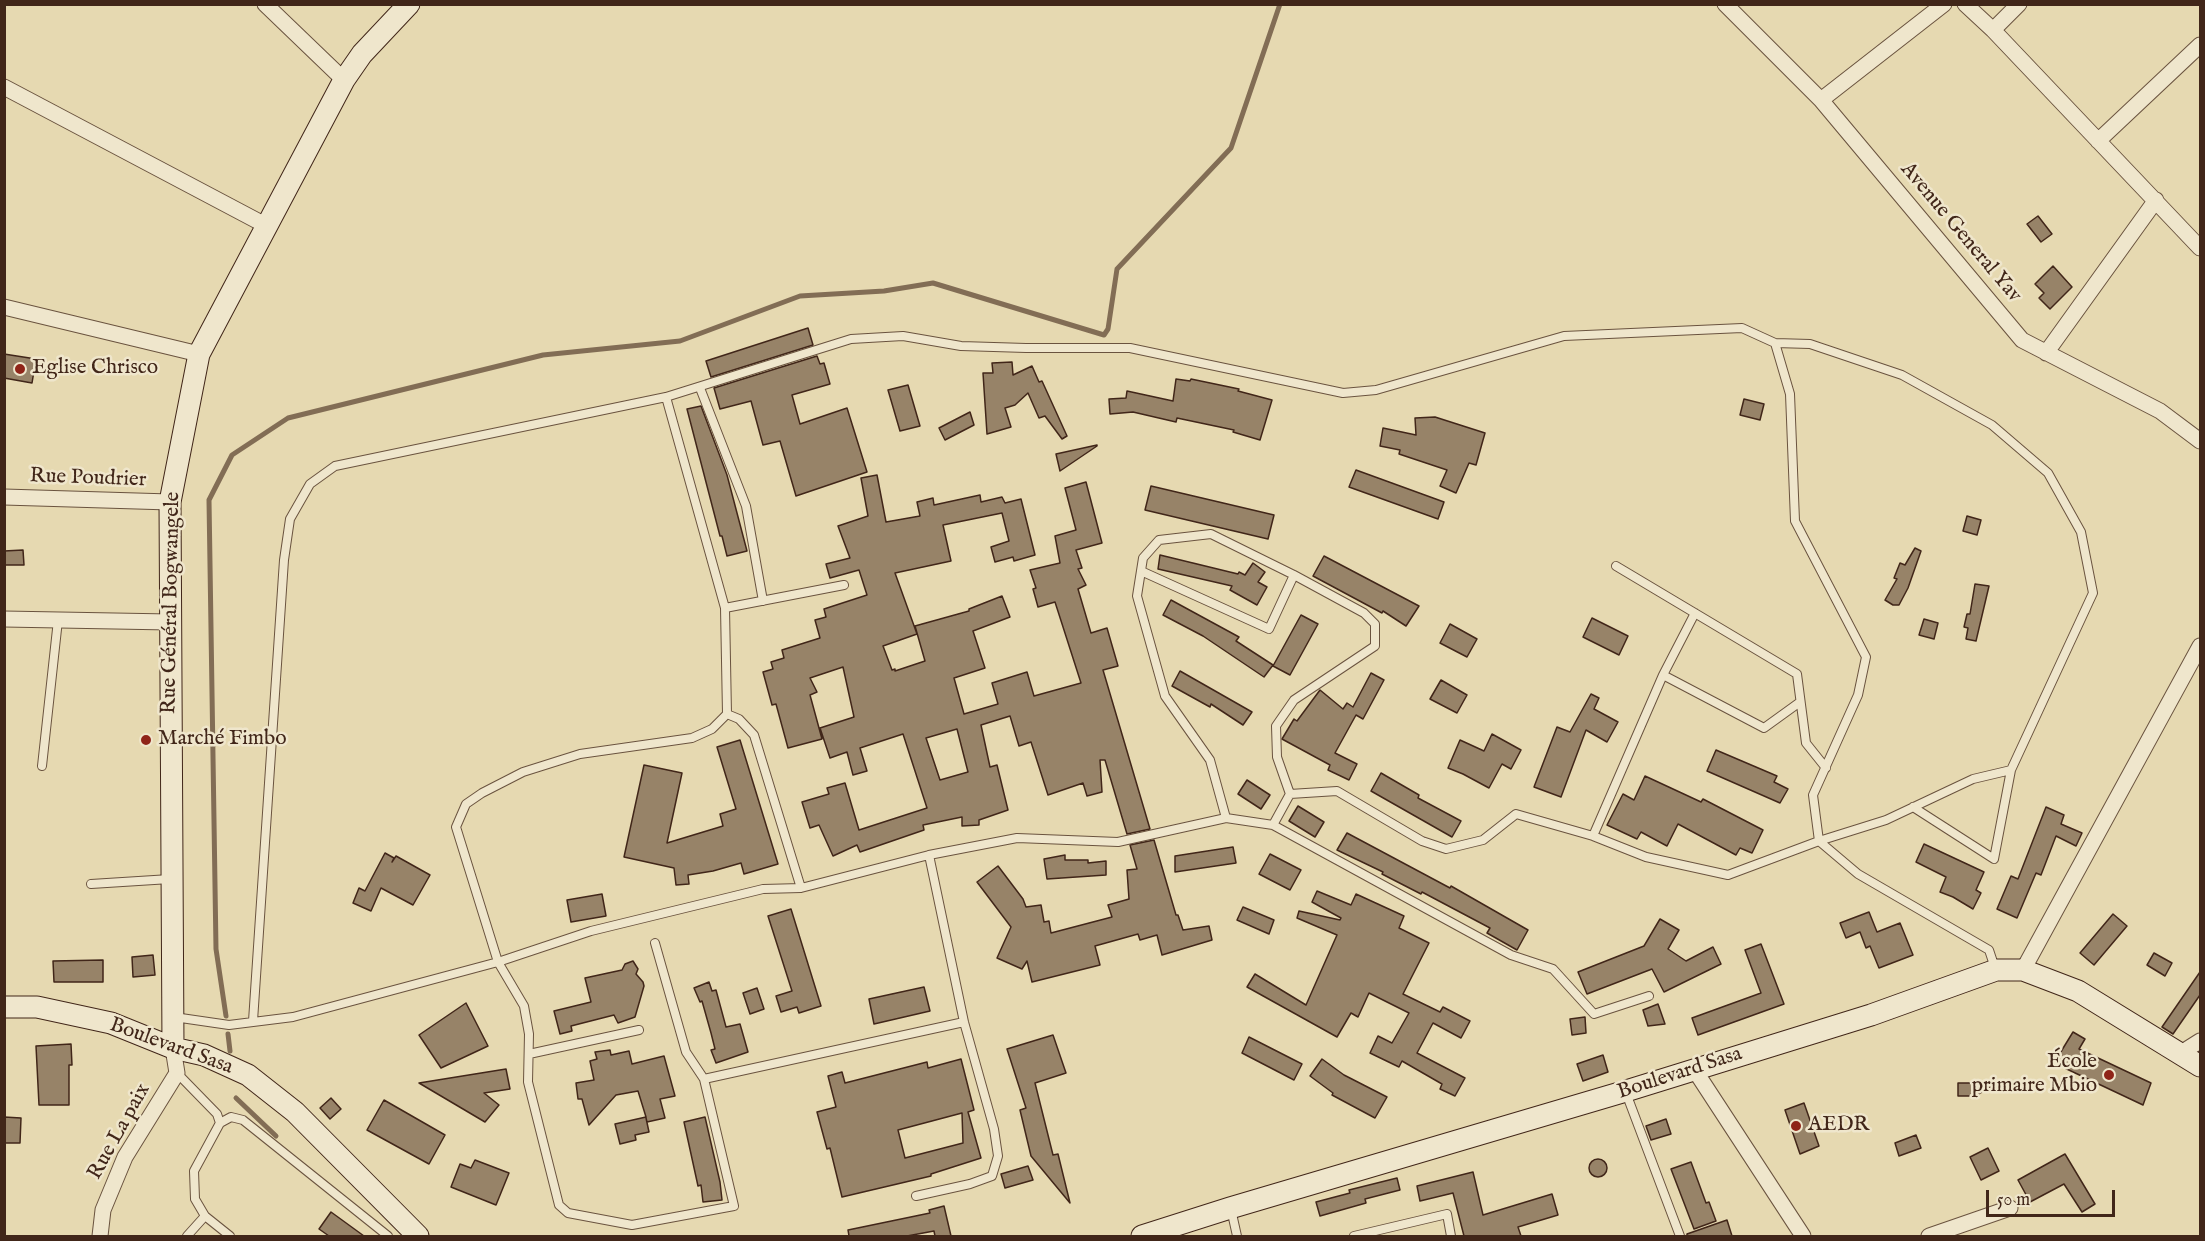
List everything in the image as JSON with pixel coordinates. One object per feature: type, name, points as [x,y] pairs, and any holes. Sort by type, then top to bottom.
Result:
[{"type":"street","points":[[265,4],[344,80]]},
{"type":"street","name":"Rue Général Bogwangele","points":[[174,1048],[170,502],[199,354],[344,80],[362,54],[410,4]]},
{"type":"street","name":"Avenue General Yav","points":[[1725,4],[1821,100],[2022,340],[2160,411],[2200,441]]},
{"type":"street","points":[[1821,100],[1944,4]]},
{"type":"street","points":[[1965,4],[1993,30],[2200,248]]},
{"type":"street","points":[[1993,30],[2019,4]]},
{"type":"street","points":[[2098,141],[2200,45]]},
{"type":"street","points":[[4,87],[267,226]]},
{"type":"street","points":[[2046,353],[2156,200]]},
{"type":"street","points":[[4,307],[199,354]]},
{"type":"street","name":"Rue Poudrier","points":[[4,497],[170,502]]},
{"type":"street","points":[[4,619],[170,622]]},
{"type":"street","points":[[2023,970],[2200,646]]},
{"type":"street","name":"Boulevard Sasa","points":[[1142,1236],[1871,1015],[1996,970],[2023,970],[2078,991],[2200,1066]]},
{"type":"street","name":"Boulevard Sasa","points":[[4,1007],[37,1007],[111,1023],[174,1048],[204,1055],[248,1075],[295,1112],[418,1236]]},
{"type":"street","points":[[2181,1053],[2200,1041]]},
{"type":"street","name":"Rue La paix","points":[[100,1236],[103,1210],[125,1157],[177,1073],[174,1048]]},
{"type":"street","points":[[1694,1069],[1803,1236]]},
{"type":"street","points":[[1929,1236],[2010,1208]]},
{"type":"lane","points":[[253,1021],[284,560],[290,519],[310,483],[335,466],[666,397],[851,339],[903,336],[961,346],[1130,348],[1343,393],[1376,390],[1564,336],[1742,328],[1775,343],[1810,344],[1902,375],[1992,425],[2048,473],[2081,532],[2093,593],[2012,770],[1994,859],[1913,807]]},
{"type":"lane","points":[[1775,343],[1790,394],[1795,521],[1866,657],[1858,695],[1813,795],[1819,841],[1858,874],[1989,950],[1996,970]]},
{"type":"lane","points":[[700,388],[746,506],[763,601]]},
{"type":"lane","points":[[655,943],[686,1052],[704,1079],[734,1206],[632,1225],[568,1213],[559,1205],[528,1082],[529,1034],[524,1006],[498,962],[456,827],[466,804],[523,772],[580,754],[692,738],[712,729],[727,714],[725,608],[666,397]]},
{"type":"lane","points":[[1226,818],[1210,760],[1165,696],[1137,596],[1143,558],[1160,540],[1211,534],[1364,613],[1375,624],[1375,646],[1294,700],[1276,726],[1277,756],[1290,794],[1273,825]]},
{"type":"lane","points":[[1616,566],[1797,675],[1806,743],[1826,768]]},
{"type":"lane","points":[[1141,571],[1269,629],[1293,575]]},
{"type":"lane","points":[[725,608],[844,585]]},
{"type":"lane","points":[[1593,836],[1664,675],[1695,613]]},
{"type":"lane","points":[[42,765],[57,620]]},
{"type":"lane","points":[[1664,675],[1764,728],[1800,702]]},
{"type":"lane","points":[[727,714],[739,719],[754,735],[801,888]]},
{"type":"lane","points":[[1290,794],[1337,791],[1422,841],[1446,849],[1484,840],[1516,814],[1593,836],[1646,857],[1728,875],[1819,841],[1886,820],[1973,779],[2012,770]]},
{"type":"lane","points":[[174,1017],[229,1025],[293,1017],[498,962],[591,931],[763,889],[801,888],[929,855],[1017,838],[1118,842],[1226,818],[1273,825],[1510,955],[1553,969],[1594,1014],[1648,996]]},
{"type":"lane","points":[[916,1196],[970,1184],[992,1176],[999,1156],[994,1129],[964,1022],[929,855]]},
{"type":"lane","points":[[91,884],[171,879]]},
{"type":"lane","points":[[704,1079],[964,1022]]},
{"type":"lane","points":[[529,1054],[639,1030]]},
{"type":"lane","points":[[177,1073],[217,1114],[220,1123]]},
{"type":"lane","points":[[1626,1091],[1680,1236]]},
{"type":"lane","points":[[230,1236],[205,1216],[195,1199],[194,1171],[220,1123],[231,1117],[243,1120],[388,1236]]},
{"type":"lane","points":[[1230,1208],[1236,1236]]},
{"type":"lane","points":[[1354,1236],[1447,1214],[1451,1236]]},
{"type":"lane","points":[[187,1236],[205,1216]]},
{"type":"building","points":[[2038,216],[2052,234],[2041,242],[2027,224]]},
{"type":"building","points":[[2053,266],[2072,287],[2050,309],[2039,298],[2044,293],[2035,284]]},
{"type":"building","points":[[808,328],[813,345],[711,377],[706,361]]},
{"type":"building","name":"Eglise Chrisco","points":[[4,354],[36,359],[32,383],[4,378]]},
{"type":"building","points":[[817,356],[820,364],[824,363],[830,384],[792,395],[800,424],[847,408],[867,472],[796,496],[780,441],[763,445],[751,401],[720,409],[714,388]]},
{"type":"building","points":[[1012,362],[1013,375],[1032,366],[1039,382],[1042,381],[1067,436],[1062,439],[1045,416],[1039,418],[1028,393],[1015,405],[1005,408],[1011,427],[987,434],[983,373],[993,373],[992,363]]},
{"type":"building","points":[[1176,379],[1190,381],[1191,379],[1239,389],[1238,391],[1272,400],[1260,440],[1233,432],[1234,430],[1177,418],[1176,422],[1133,412],[1110,414],[1109,399],[1126,398],[1127,391],[1173,401]]},
{"type":"building","points":[[908,385],[920,426],[900,431],[888,390]]},
{"type":"building","points":[[1744,399],[1764,404],[1760,420],[1740,415]]},
{"type":"building","points":[[701,406],[727,475],[747,551],[727,556],[687,409]]},
{"type":"building","points":[[970,412],[974,425],[945,440],[939,428]]},
{"type":"building","points":[[1435,417],[1485,433],[1476,465],[1469,463],[1456,493],[1440,486],[1447,470],[1399,454],[1400,450],[1380,446],[1383,428],[1416,435],[1415,418]]},
{"type":"building","points":[[1097,446],[1060,471],[1056,454]]},
{"type":"building","points":[[1356,470],[1444,502],[1438,519],[1349,487]]},
{"type":"building","points":[[877,475],[886,522],[920,516],[917,502],[933,498],[934,505],[980,495],[981,502],[1002,497],[1005,503],[1021,499],[1035,555],[1014,561],[1013,557],[995,562],[991,547],[1009,541],[1002,513],[943,525],[951,561],[895,573],[917,634],[883,646],[892,670],[895,669],[895,671],[925,661],[915,626],[969,611],[969,609],[1002,596],[1010,617],[973,631],[985,668],[954,678],[964,714],[998,704],[992,683],[1027,672],[1034,696],[1081,683],[1055,602],[1038,607],[1033,589],[1036,588],[1030,570],[1060,563],[1055,536],[1076,530],[1065,488],[1086,482],[1102,543],[1076,550],[1082,568],[1078,569],[1086,585],[1078,589],[1091,633],[1107,628],[1118,666],[1103,670],[1150,829],[1127,834],[1105,760],[1100,760],[1102,792],[1087,796],[1083,783],[1048,795],[1031,742],[1019,746],[1010,716],[981,725],[990,767],[997,765],[1008,810],[979,820],[979,825],[962,826],[962,817],[923,825],[924,830],[860,852],[857,845],[833,856],[819,825],[810,828],[802,802],[829,794],[827,788],[845,783],[859,830],[927,808],[903,734],[860,748],[867,771],[853,775],[847,752],[830,758],[820,728],[854,717],[843,667],[810,678],[817,692],[810,695],[822,739],[788,748],[776,704],[772,705],[763,672],[773,669],[771,662],[784,658],[782,650],[820,638],[815,620],[826,617],[824,609],[867,595],[859,570],[830,578],[826,564],[850,558],[838,526],[868,516],[861,478]],"holes":[[[957,729],[968,772],[940,780],[926,738]]]},
{"type":"building","points":[[1151,486],[1274,515],[1268,539],[1145,510]]},
{"type":"building","points":[[1967,516],[1981,520],[1977,535],[1963,531]]},
{"type":"building","points":[[1915,548],[1921,551],[1908,588],[1899,605],[1893,605],[1885,600],[1897,579],[1894,578],[1900,563],[1905,565]]},
{"type":"building","points":[[23,550],[24,565],[4,565],[4,551]]},
{"type":"building","points":[[1160,555],[1245,575],[1253,563],[1265,572],[1258,582],[1267,587],[1257,605],[1230,590],[1232,586],[1158,569]]},
{"type":"building","points":[[1324,556],[1419,606],[1406,626],[1383,611],[1382,613],[1313,576]]},
{"type":"building","points":[[1975,584],[1989,586],[1976,641],[1966,639],[1968,628],[1964,627],[1967,614],[1970,614]]},
{"type":"building","points":[[1171,600],[1239,637],[1236,641],[1273,665],[1264,677],[1203,636],[1163,615]]},
{"type":"building","points":[[1301,615],[1318,624],[1290,675],[1273,666]]},
{"type":"building","points":[[1592,618],[1628,636],[1619,655],[1583,637]]},
{"type":"building","points":[[1924,619],[1938,623],[1934,639],[1919,635]]},
{"type":"building","points":[[1450,624],[1477,639],[1467,657],[1440,643]]},
{"type":"building","points":[[1180,671],[1252,712],[1243,725],[1211,704],[1210,707],[1172,686]]},
{"type":"building","points":[[1371,673],[1384,680],[1363,719],[1356,715],[1335,753],[1357,764],[1349,780],[1328,770],[1330,765],[1282,739],[1294,719],[1297,721],[1320,690],[1343,709],[1347,703],[1353,707]]},
{"type":"building","points":[[1441,680],[1467,695],[1457,713],[1430,699]]},
{"type":"building","points":[[1591,694],[1599,698],[1594,709],[1618,722],[1607,742],[1586,730],[1561,797],[1534,787],[1557,727],[1570,732]]},
{"type":"building","points":[[1492,734],[1521,750],[1511,769],[1502,764],[1489,788],[1448,768],[1460,740],[1484,751]]},
{"type":"building","points":[[740,740],[778,864],[744,874],[741,863],[688,875],[689,884],[676,885],[674,868],[624,857],[644,765],[682,773],[667,843],[723,826],[720,814],[736,809],[717,747]]},
{"type":"building","points":[[1716,750],[1777,776],[1774,782],[1788,789],[1780,803],[1707,771]]},
{"type":"building","points":[[1381,773],[1419,795],[1418,798],[1461,821],[1452,837],[1371,791]]},
{"type":"building","points":[[1645,776],[1701,802],[1703,799],[1763,830],[1752,853],[1740,848],[1736,855],[1678,824],[1667,846],[1641,832],[1637,839],[1607,825],[1623,794],[1634,800]]},
{"type":"building","points":[[1247,780],[1270,795],[1261,809],[1238,794]]},
{"type":"building","points":[[1298,806],[1324,822],[1315,837],[1289,821]]},
{"type":"building","points":[[2046,807],[2064,815],[2061,824],[2082,833],[2076,846],[2056,836],[2041,875],[2036,873],[2017,918],[1997,909],[2011,876],[2018,879]]},
{"type":"building","points":[[1347,833],[1450,888],[1451,886],[1528,930],[1517,950],[1487,933],[1490,928],[1337,850]]},
{"type":"building","points":[[1154,840],[1176,915],[1178,915],[1183,930],[1209,926],[1212,940],[1162,955],[1157,935],[1140,940],[1138,934],[1095,946],[1100,965],[1032,982],[1027,961],[1022,969],[997,958],[1011,927],[977,882],[998,866],[1023,899],[1026,907],[1041,905],[1044,922],[1049,921],[1051,933],[1112,917],[1108,905],[1129,899],[1127,870],[1137,869],[1130,845]]},
{"type":"building","points":[[1924,844],[1984,872],[1976,890],[1981,893],[1973,909],[1940,892],[1946,877],[1916,862]]},
{"type":"building","points":[[1233,847],[1236,863],[1175,872],[1175,856]]},
{"type":"building","points":[[385,853],[394,858],[392,862],[396,856],[430,875],[413,905],[381,888],[371,911],[353,903],[359,888],[365,891]]},
{"type":"building","points":[[1270,854],[1301,870],[1290,890],[1259,874]]},
{"type":"building","points":[[1065,855],[1065,860],[1088,860],[1088,863],[1106,861],[1106,875],[1047,879],[1044,859]]},
{"type":"building","points":[[1317,891],[1351,905],[1356,894],[1404,916],[1399,928],[1429,943],[1403,994],[1440,1012],[1443,1007],[1470,1021],[1461,1038],[1433,1023],[1417,1053],[1465,1078],[1455,1096],[1440,1089],[1442,1084],[1402,1061],[1399,1067],[1370,1053],[1378,1036],[1392,1043],[1409,1013],[1369,993],[1358,1017],[1351,1013],[1337,1037],[1247,987],[1255,974],[1306,1005],[1337,935],[1297,918],[1299,911],[1340,920],[1341,918],[1312,902]]},
{"type":"building","points":[[602,894],[606,916],[571,922],[567,900]]},
{"type":"building","points":[[1243,907],[1274,920],[1269,934],[1237,920]]},
{"type":"building","points":[[791,909],[821,1006],[799,1013],[797,1007],[781,1012],[776,996],[792,991],[768,916]]},
{"type":"building","points":[[1869,912],[1877,932],[1900,923],[1913,955],[1879,968],[1870,946],[1866,948],[1860,932],[1846,938],[1840,923]]},
{"type":"building","points":[[2113,914],[2127,926],[2094,965],[2080,953]]},
{"type":"building","points":[[1660,919],[1679,930],[1668,949],[1686,961],[1713,947],[1721,964],[1664,992],[1652,969],[1587,994],[1578,972],[1644,946]]},
{"type":"building","points":[[1761,944],[1784,1004],[1698,1035],[1692,1018],[1761,993],[1745,950]]},
{"type":"building","points":[[2154,953],[2172,963],[2165,976],[2147,965]]},
{"type":"building","points":[[153,955],[155,975],[133,977],[132,957]]},
{"type":"building","points":[[103,960],[103,982],[54,982],[53,961]]},
{"type":"building","points":[[633,961],[638,969],[636,974],[644,986],[635,1017],[618,1023],[614,1015],[571,1026],[572,1031],[560,1034],[554,1011],[591,1002],[585,978],[622,970],[625,964]]},
{"type":"building","points":[[2200,972],[2200,995],[2173,1034],[2162,1027]]},
{"type":"building","points":[[709,982],[712,991],[716,990],[726,1027],[740,1024],[748,1052],[716,1063],[711,1050],[715,1049],[702,1001],[700,1002],[694,988]]},
{"type":"building","points":[[924,987],[930,1011],[874,1024],[869,999]]},
{"type":"building","points":[[757,988],[764,1009],[750,1014],[743,993]]},
{"type":"building","points":[[466,1003],[488,1046],[441,1068],[419,1035]]},
{"type":"building","points":[[1658,1004],[1665,1024],[1648,1026],[1643,1010]]},
{"type":"building","points":[[1585,1017],[1586,1033],[1572,1035],[1570,1019]]},
{"type":"building","points":[[2073,1032],[2085,1039],[2079,1049],[2151,1083],[2143,1105],[2054,1063]]},
{"type":"building","points":[[1053,1035],[1066,1073],[1035,1083],[1053,1155],[1058,1154],[1070,1203],[1031,1156],[1020,1110],[1026,1108],[1007,1049]]},
{"type":"building","points":[[1249,1037],[1302,1064],[1294,1080],[1242,1053]]},
{"type":"building","points":[[71,1044],[69,1105],[39,1105],[36,1046]]},
{"type":"building","points":[[610,1050],[611,1055],[629,1051],[632,1064],[664,1056],[675,1096],[660,1099],[665,1118],[647,1122],[646,1118],[649,1132],[635,1135],[636,1140],[620,1144],[615,1124],[646,1117],[638,1091],[616,1095],[589,1125],[582,1099],[578,1099],[576,1083],[594,1080],[590,1061],[597,1059],[595,1052]]},
{"type":"building","points":[[1603,1055],[1608,1072],[1583,1081],[1577,1064]]},
{"type":"building","points":[[961,1059],[974,1110],[968,1112],[981,1158],[931,1174],[931,1176],[842,1197],[830,1148],[827,1149],[817,1112],[836,1107],[828,1076],[842,1072],[845,1083],[927,1062],[928,1068]],"holes":[[[962,1113],[963,1143],[905,1158],[898,1130]]]},
{"type":"building","points":[[1322,1059],[1344,1075],[1387,1097],[1375,1118],[1332,1095],[1333,1093],[1310,1076]]},
{"type":"building","points":[[506,1069],[510,1089],[484,1093],[499,1105],[485,1122],[419,1083]]},
{"type":"building","points":[[1958,1083],[1997,1083],[1975,1096],[1958,1096]]},
{"type":"building","points":[[331,1098],[341,1109],[330,1119],[320,1108]]},
{"type":"building","points":[[384,1100],[445,1135],[429,1164],[367,1130]]},
{"type":"building","points":[[1804,1103],[1819,1146],[1800,1154],[1785,1110]]},
{"type":"building","points":[[4,1117],[21,1118],[20,1143],[4,1143]]},
{"type":"building","points":[[705,1117],[722,1200],[703,1202],[701,1185],[698,1186],[684,1122]]},
{"type":"building","points":[[1666,1119],[1671,1134],[1651,1140],[1646,1126]]},
{"type":"building","points":[[1916,1135],[1921,1148],[1899,1156],[1895,1143]]},
{"type":"building","points":[[1988,1148],[1999,1171],[1981,1180],[1970,1157]]},
{"type":"building","points":[[2065,1154],[2095,1204],[2082,1212],[2064,1184],[2030,1202],[2018,1180]]},
{"type":"building","points":[[1598,1159],[1604,1162],[1607,1168],[1604,1174],[1598,1177],[1592,1174],[1589,1168],[1592,1162]]},
{"type":"building","points":[[475,1160],[509,1173],[496,1205],[451,1187],[460,1164],[471,1168]]},
{"type":"building","points":[[1691,1162],[1706,1203],[1709,1202],[1716,1221],[1694,1229],[1671,1169]]},
{"type":"building","points":[[1028,1166],[1033,1180],[1005,1188],[1001,1174]]},
{"type":"building","points":[[1473,1172],[1483,1215],[1552,1194],[1558,1215],[1518,1227],[1521,1236],[1464,1236],[1453,1193],[1420,1201],[1417,1186]]},
{"type":"building","points":[[1397,1178],[1400,1190],[1365,1199],[1366,1203],[1320,1216],[1316,1202],[1350,1193],[1349,1190]]},
{"type":"building","points":[[944,1206],[951,1236],[935,1236],[934,1231],[907,1236],[849,1236],[848,1230],[930,1213],[929,1210]]},
{"type":"building","points":[[331,1212],[364,1236],[329,1236],[319,1229]]},
{"type":"building","points":[[1727,1220],[1732,1236],[1687,1236],[1687,1234]]},
{"type":"waterway","points":[[226,1016],[216,949],[209,500],[232,455],[288,418],[543,355],[680,341],[800,296],[884,291],[933,283],[1104,335],[1108,329],[1117,269],[1231,148],[1280,4]]},
{"type":"waterway","points":[[228,1034],[230,1051]]},
{"type":"waterway","points":[[236,1098],[276,1136]]},
{"type":"place","name":"Eglise Chrisco","points":[[20,369]]},
{"type":"place","name":"Marché Fimbo","points":[[146,740]]},
{"type":"place","name":"École primaire Mbio","points":[[2109,1075]]},
{"type":"place","name":"AEDR","points":[[1796,1126]]}]
